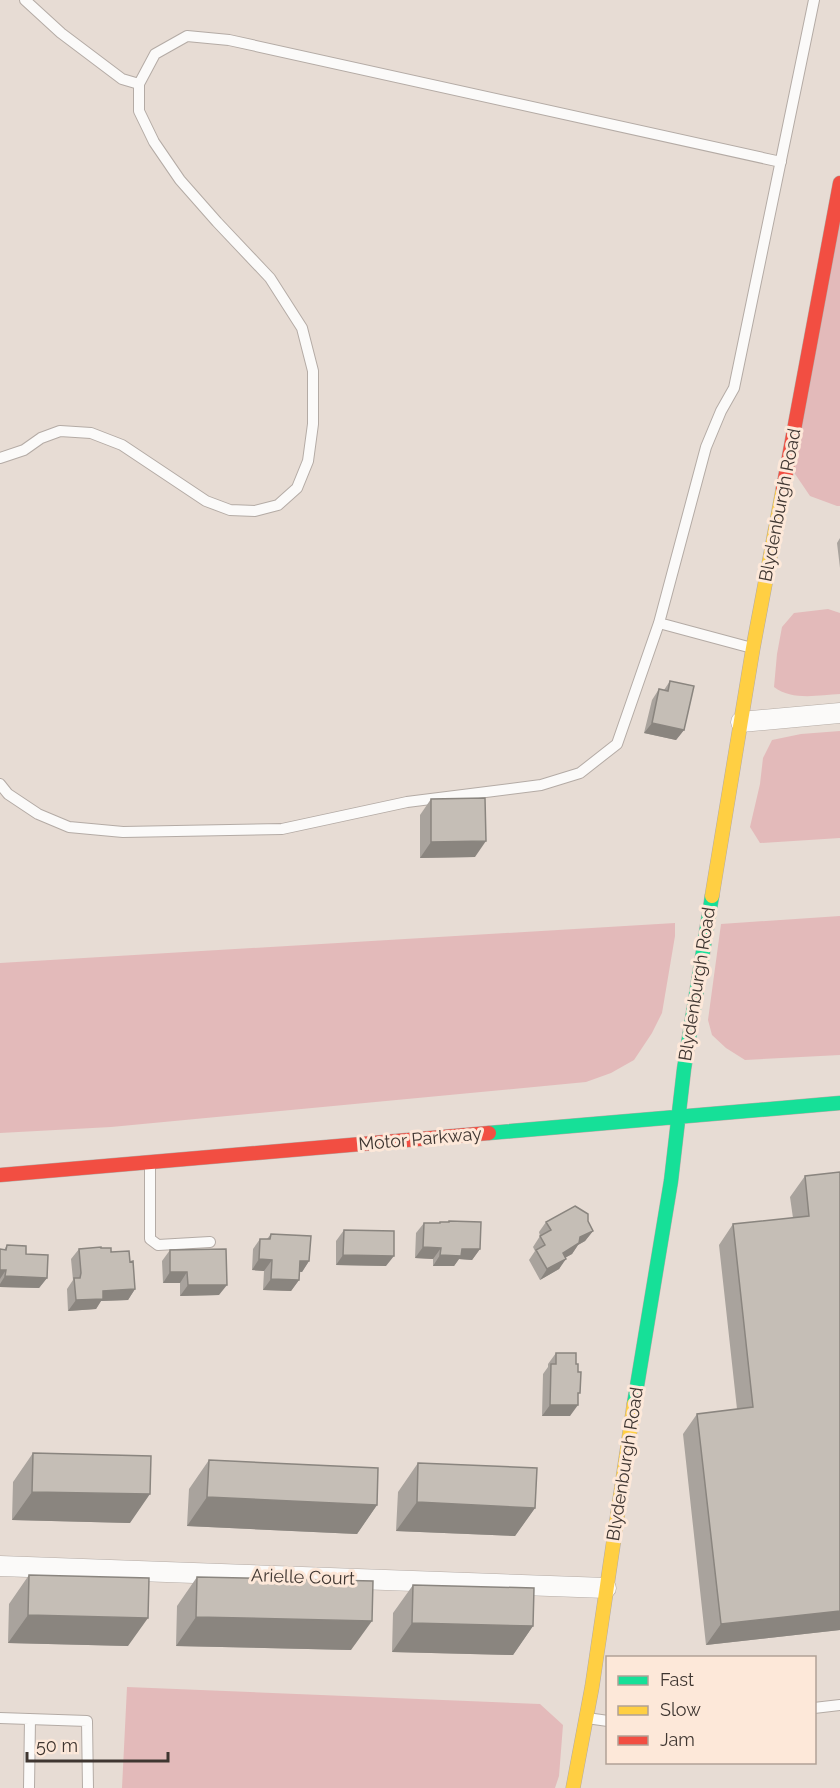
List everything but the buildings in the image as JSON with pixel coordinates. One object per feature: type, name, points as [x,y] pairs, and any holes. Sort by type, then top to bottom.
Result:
[{"type":"street","name":"Blydenburgh Road","points":[[573,1788],[592,1687],[628,1436],[671,1181],[687,1047],[753,648],[840,183]]},
{"type":"street","points":[[741,722],[840,713]]},
{"type":"street","name":"Motor Parkway","points":[[0,1175],[840,1103]]},
{"type":"street","name":"Arielle Court","points":[[0,1566],[606,1588]]},
{"type":"lane","points":[[0,784],[8,794],[38,814],[69,827],[123,832],[282,829],[407,802],[541,785],[580,773],[617,744],[659,623],[706,447],[721,411],[734,388],[814,0]]},
{"type":"lane","points":[[31,2],[61,33],[122,79],[139,84]]},
{"type":"lane","points":[[0,458],[24,450],[41,438],[60,431],[91,433],[122,445],[206,501],[230,510],[255,511],[278,505],[297,488],[308,461],[313,423],[313,371],[302,328],[270,278],[180,180],[154,142],[139,111],[139,84],[155,54],[187,36],[229,40],[781,162]]},
{"type":"lane","points":[[659,623],[753,648]]},
{"type":"lane","points":[[150,1162],[150,1239],[158,1245],[210,1242]]},
{"type":"lane","points":[[816,1708],[840,1705]]},
{"type":"lane","points":[[0,1718],[87,1721],[87,1788]]},
{"type":"lane","points":[[586,1718],[606,1721]]},
{"type":"lane","points":[[28,1788],[30,1719]]},
{"type":"shaded area","points":[[840,221],[840,506],[837,506],[810,496],[791,468]]},
{"type":"shaded area","points":[[828,609],[840,613],[840,694],[797,696],[774,687],[782,627],[794,613]]},
{"type":"shaded area","points":[[840,731],[840,838],[760,843],[750,827],[760,784],[763,758],[772,740],[801,734]]},
{"type":"shaded area","points":[[840,916],[840,1055],[745,1060],[726,1048],[712,1035],[708,1020],[721,924]]},
{"type":"shaded area","points":[[675,923],[675,936],[662,1013],[652,1033],[634,1060],[611,1073],[586,1082],[111,1127],[0,1133],[0,963]]},
{"type":"shaded area","points":[[127,1687],[540,1704],[563,1725],[559,1776],[555,1788],[122,1788]]},
{"type":"traffic: fast","points":[[634,1404],[671,1181],[684,1069],[712,896]]},
{"type":"traffic: fast","points":[[489,1133],[840,1103]]},
{"type":"traffic: slow","points":[[712,896],[753,648],[783,489]]},
{"type":"traffic: slow","points":[[573,1788],[592,1687],[634,1404]]},
{"type":"traffic: jam","points":[[783,489],[840,183]]},
{"type":"traffic: jam","points":[[0,1175],[489,1133]]}]
